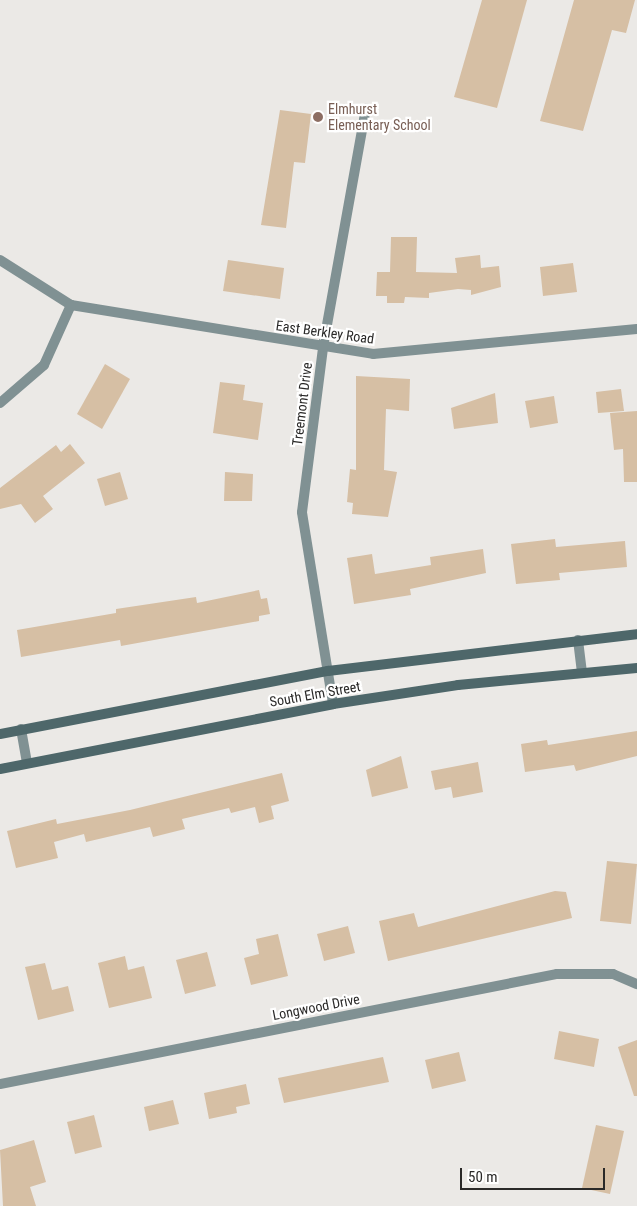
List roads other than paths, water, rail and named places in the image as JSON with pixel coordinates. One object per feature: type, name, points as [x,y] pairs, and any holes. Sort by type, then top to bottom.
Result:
[{"type":"street","name":"Treemont Drive","points":[[333,704],[302,512],[323,347],[366,109]]},
{"type":"street","points":[[0,260],[71,305],[44,365],[0,403]]},
{"type":"street","name":"East Berkley Road","points":[[71,305],[373,354],[637,329]]},
{"type":"street","name":"South Elm Street","points":[[0,734],[328,671],[637,634]]},
{"type":"street","points":[[578,640],[582,672]]},
{"type":"street","name":"South Elm Street","points":[[0,769],[27,762],[333,704],[582,672],[637,668]]},
{"type":"street","points":[[21,729],[27,762]]},
{"type":"street","name":"Longwood Drive","points":[[0,1084],[558,974],[613,974],[637,984]]},
{"type":"place","name":"Elmhurst Elementary School","points":[[318,117]]}]
